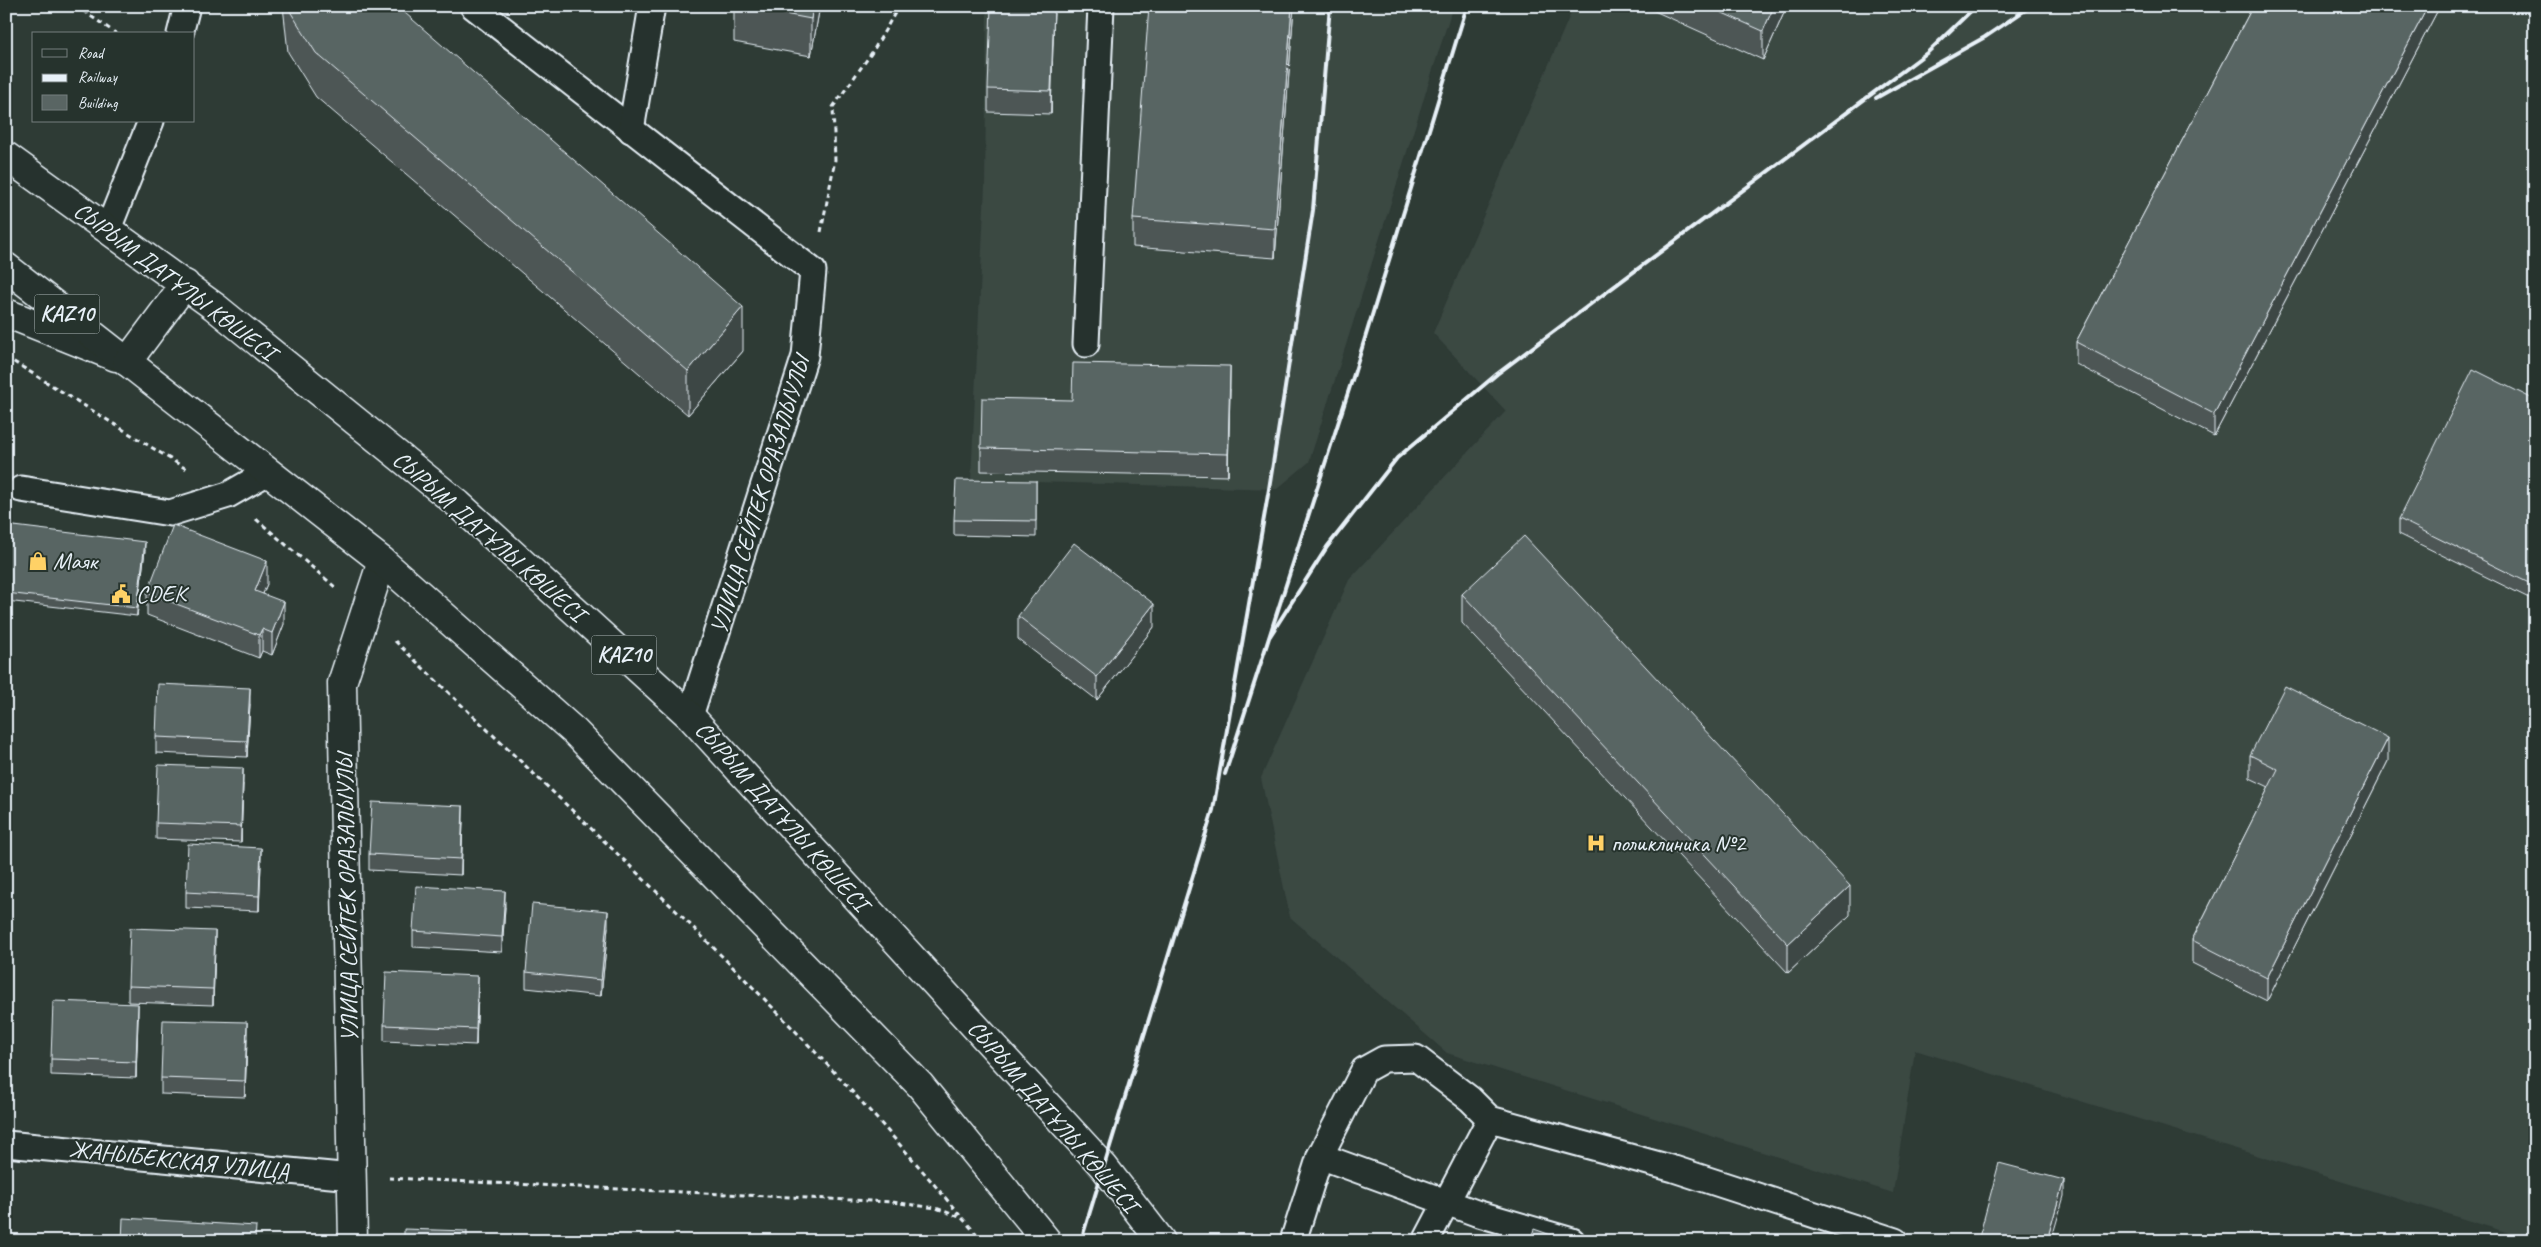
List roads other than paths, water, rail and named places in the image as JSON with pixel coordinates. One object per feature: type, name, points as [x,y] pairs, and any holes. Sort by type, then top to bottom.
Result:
[{"type":"main road","name":"СЫРЫМ ДАТҰЛЫ КӨШЕСІ","points":[[6,156],[185,284],[458,504],[690,716],[1104,1168],[1161,1241]]},
{"type":"main road","name":"KAZ10","points":[[6,267],[382,562],[582,739],[920,1085],[1047,1241]]},
{"type":"main road","points":[[6,313],[127,362],[185,284]]},
{"type":"main road","name":"УЛИЦА СЕЙТЕК ОРАЗАЛЫУЛЫ","points":[[353,1241],[342,683],[382,562]]},
{"type":"lane","points":[[180,32],[187,6]]},
{"type":"lane","points":[[473,6],[631,130],[652,6]]},
{"type":"lane","points":[[1086,344],[1101,6]]},
{"type":"lane","points":[[108,229],[151,122]]},
{"type":"lane","name":"УЛИЦА СЕЙТЕК ОРАЗАЛЫУЛЫ","points":[[631,130],[813,271],[805,356],[690,716]]},
{"type":"lane","points":[[21,489],[170,513],[228,495],[268,472]]},
{"type":"lane","points":[[1293,1241],[1320,1156],[1364,1070],[1384,1059],[1416,1058],[1470,1098],[1490,1119],[1674,1169],[1895,1241]]},
{"type":"lane","points":[[1426,1241],[1490,1119]]},
{"type":"lane","name":"ЖАНЫБЕКСКАЯ УЛИЦА","points":[[6,1144],[352,1177]]},
{"type":"lane","points":[[1320,1156],[1447,1203],[1572,1241]]},
{"type":"railway","points":[[1081,1241],[1213,810],[1269,489],[1313,210],[1330,6]]},
{"type":"railway","points":[[1225,774],[1354,374],[1467,6]]},
{"type":"railway","points":[[1270,636],[1327,547],[1397,458],[1497,374],[1928,52],[1976,6]]},
{"type":"railway","points":[[1876,98],[1985,37],[2031,6]]},
{"type":"place","name":"Маяк","points":[[38,561]]},
{"type":"place","name":"CDEK","points":[[121,594]]},
{"type":"place","name":"поликлиника №2","points":[[1596,843]]}]
